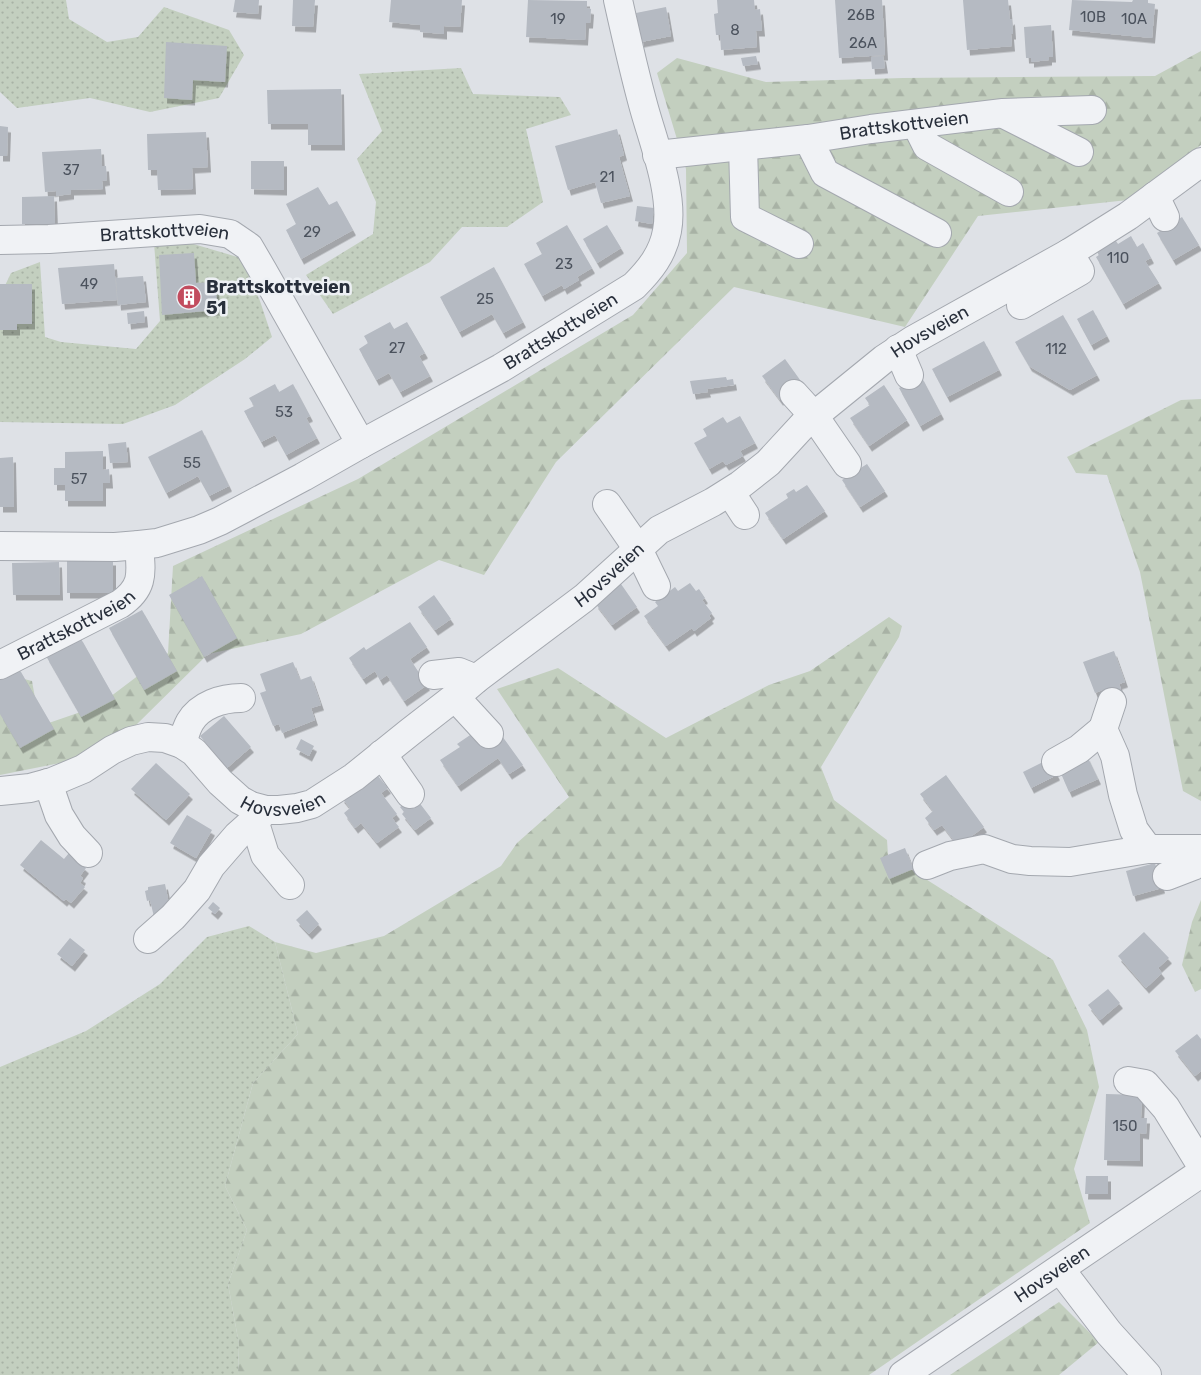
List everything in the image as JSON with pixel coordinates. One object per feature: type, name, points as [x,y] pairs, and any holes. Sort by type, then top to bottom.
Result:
[{"type":"street","name":"Brattskottveien","points":[[0,546],[139,545],[157,543],[199,530],[220,521],[303,477],[501,368],[634,286],[659,256],[668,230],[668,208],[666,186],[618,0]]},
{"type":"street","name":"Brattskottveien","points":[[657,155],[808,139],[1003,113],[1092,110]]},
{"type":"street","points":[[1003,113],[1079,152]]},
{"type":"street","points":[[916,124],[927,146],[1009,192]]},
{"type":"street","points":[[808,139],[826,174],[937,233]]},
{"type":"street","points":[[743,146],[745,217],[799,244]]},
{"type":"street","name":"Hovsveien","points":[[0,791],[30,788],[48,783],[83,769],[131,740],[148,737],[165,738],[182,744],[194,752],[220,782],[260,815],[312,804],[354,778],[476,679],[584,598],[659,530],[730,492],[768,463],[804,424],[898,349],[1069,253],[1160,207],[1201,162]]},
{"type":"street","name":"Brattskottveien","points":[[0,240],[49,239],[200,228],[230,234],[249,247],[264,271],[361,444]]},
{"type":"street","points":[[1020,305],[1080,271],[1069,253]]},
{"type":"street","points":[[898,349],[909,376]]},
{"type":"street","points":[[794,394],[814,416],[847,464]]},
{"type":"street","points":[[730,492],[745,515]]},
{"type":"street","points":[[607,504],[638,549],[656,586]]},
{"type":"street","name":"Brattskottveien","points":[[0,665],[129,598],[140,580],[139,545]]},
{"type":"street","points":[[433,675],[459,672],[476,679]]},
{"type":"street","points":[[456,697],[489,734]]},
{"type":"street","points":[[182,744],[190,721],[205,706],[230,698],[241,698]]},
{"type":"street","points":[[1056,762],[1079,750],[1103,729],[1112,702]]},
{"type":"street","points":[[1103,729],[1115,756],[1123,795],[1134,830],[1148,850]]},
{"type":"street","points":[[382,754],[410,794]]},
{"type":"street","points":[[48,783],[59,815],[72,836],[88,853]]},
{"type":"street","points":[[260,815],[266,855],[290,885]]},
{"type":"street","points":[[148,940],[173,917],[197,890],[211,866],[237,836],[260,815]]},
{"type":"street","points":[[927,865],[950,856],[984,849],[1012,859],[1070,862],[1148,850],[1201,849]]},
{"type":"street","points":[[1167,876],[1193,866],[1201,860]]},
{"type":"street","points":[[1128,1081],[1145,1084],[1166,1108],[1201,1165]]},
{"type":"street","name":"Hovsveien","points":[[903,1375],[1201,1173]]},
{"type":"street","points":[[1060,1269],[1109,1333],[1147,1375]]},
{"type":"green space","points":[[0,0],[66,0],[69,19],[107,42],[138,37],[164,7],[229,30],[244,55],[219,98],[150,112],[90,98],[17,108],[0,92]]},
{"type":"green space","points":[[1201,51],[1201,145],[1128,200],[978,216],[905,327],[734,287],[556,462],[484,575],[439,560],[301,634],[208,654],[135,726],[75,760],[0,775],[0,673],[32,681],[40,726],[98,706],[168,653],[173,566],[358,479],[633,315],[687,253],[686,169],[657,73],[677,58],[766,82],[903,78],[1155,76]]},
{"type":"green space","points":[[461,68],[473,94],[560,97],[571,115],[526,129],[543,202],[507,227],[462,227],[430,262],[333,314],[306,275],[373,234],[376,202],[357,159],[382,131],[359,74]]},
{"type":"green space","points":[[154,243],[190,243],[241,258],[260,301],[272,337],[245,359],[175,405],[123,424],[0,422],[0,296],[11,273],[40,262],[45,337],[61,342],[136,349],[160,321]]},
{"type":"green space","points":[[1201,399],[1201,801],[1183,791],[1140,572],[1107,475],[1076,473],[1067,457],[1181,400]]},
{"type":"green space","points":[[889,617],[902,626],[899,637],[821,767],[834,800],[887,840],[888,855],[1053,960],[1087,1030],[1099,1087],[1074,1169],[1090,1223],[869,1375],[238,1375],[239,1344],[228,1284],[247,1230],[225,1186],[253,1083],[298,1034],[275,942],[316,953],[384,936],[501,866],[517,843],[569,797],[497,689],[558,668],[666,738],[769,685],[810,671]]},
{"type":"green space","points":[[1201,900],[1201,989],[1195,992],[1182,965],[1192,922]]},
{"type":"green space","points":[[249,926],[275,942],[298,1034],[253,1083],[225,1186],[247,1230],[228,1284],[239,1344],[238,1375],[0,1375],[0,1067],[86,1031],[160,984],[207,937]]},
{"type":"green space","points":[[1059,1302],[1099,1342],[1059,1375],[950,1375]]},
{"type":"building","points":[[235,0],[259,0],[258,14],[233,12]]},
{"type":"building","points":[[293,0],[315,0],[313,27],[292,26]]},
{"type":"building","points":[[391,0],[462,0],[460,27],[444,26],[444,34],[420,32],[420,25],[389,22]]},
{"type":"building","points":[[528,0],[587,1],[587,8],[591,9],[590,23],[586,23],[585,40],[526,37]]},
{"type":"building","points":[[717,0],[754,0],[755,10],[760,9],[762,31],[756,31],[757,47],[721,50],[720,35],[716,35],[714,14],[718,13]]},
{"type":"building","points":[[835,0],[882,0],[885,55],[839,58]]},
{"type":"building","points":[[963,0],[1008,0],[1010,20],[1012,19],[1012,46],[967,50]]},
{"type":"building","points":[[1072,0],[1132,2],[1133,0],[1148,0],[1148,3],[1155,4],[1152,38],[1069,30]]},
{"type":"building","points":[[666,7],[671,36],[641,42],[636,13]]},
{"type":"building","points":[[1051,25],[1053,57],[1049,57],[1049,60],[1031,62],[1031,58],[1026,58],[1024,27]]},
{"type":"building","points":[[166,42],[227,46],[225,82],[193,80],[192,100],[164,98]]},
{"type":"building","points":[[756,56],[758,64],[743,66],[741,58]]},
{"type":"building","points":[[883,56],[885,68],[872,69],[871,57]]},
{"type":"building","points":[[341,89],[342,145],[308,145],[308,124],[268,124],[267,90]]},
{"type":"building","points":[[0,126],[8,127],[7,156],[0,156]]},
{"type":"building","points":[[617,129],[624,155],[619,157],[630,196],[601,203],[595,182],[568,190],[555,146]]},
{"type":"building","points":[[206,132],[208,167],[192,168],[193,189],[158,190],[157,170],[148,170],[147,134]]},
{"type":"building","points":[[101,149],[102,166],[106,166],[107,180],[102,181],[103,189],[71,190],[71,194],[56,196],[56,191],[45,192],[42,152]]},
{"type":"building","points":[[251,161],[284,161],[284,190],[251,189]]},
{"type":"building","points":[[318,187],[329,205],[337,201],[353,230],[301,259],[286,230],[296,224],[286,204]]},
{"type":"building","points":[[54,196],[55,224],[22,224],[22,197]]},
{"type":"building","points":[[637,206],[654,208],[652,224],[635,221]]},
{"type":"building","points":[[1182,217],[1199,245],[1173,260],[1157,233]]},
{"type":"building","points":[[567,225],[592,268],[577,277],[579,280],[564,289],[562,285],[542,296],[524,264],[542,254],[536,243]]},
{"type":"building","points":[[607,225],[621,248],[597,263],[583,239]]},
{"type":"building","points":[[1131,236],[1137,247],[1143,243],[1151,258],[1145,261],[1159,283],[1123,304],[1096,257],[1099,255],[1095,249],[1114,238],[1118,244]]},
{"type":"building","name":"Brattskottveien 51","points":[[194,253],[196,283],[216,282],[217,310],[162,315],[159,255]]},
{"type":"building","points":[[114,264],[117,300],[62,304],[58,268]]},
{"type":"building","points":[[494,267],[523,322],[503,333],[492,314],[459,332],[440,297]]},
{"type":"building","points":[[143,276],[146,302],[118,305],[116,278]]},
{"type":"building","points":[[0,284],[32,284],[32,324],[17,324],[17,330],[0,330]]},
{"type":"building","points":[[1093,310],[1107,336],[1091,345],[1077,319]]},
{"type":"building","points":[[144,311],[145,322],[128,324],[127,313]]},
{"type":"building","points":[[1063,315],[1097,375],[1070,390],[1029,366],[1015,342]]},
{"type":"building","points":[[390,322],[394,329],[407,322],[425,353],[419,356],[430,376],[400,392],[389,373],[376,380],[359,349],[368,343],[364,336]]},
{"type":"building","points":[[984,341],[999,370],[947,397],[932,369]]},
{"type":"building","points":[[785,359],[803,384],[780,400],[762,376]]},
{"type":"building","points":[[921,376],[941,414],[920,426],[899,388]]},
{"type":"building","points":[[726,377],[727,380],[733,379],[734,385],[707,389],[708,392],[693,394],[690,381]]},
{"type":"building","points":[[275,384],[279,392],[293,384],[310,416],[306,418],[317,438],[286,455],[275,435],[261,442],[244,411],[254,406],[249,398]]},
{"type":"building","points":[[884,385],[907,420],[869,446],[850,418],[870,405],[865,398]]},
{"type":"building","points":[[740,416],[755,443],[740,451],[743,456],[726,465],[723,461],[709,469],[694,443],[707,436],[703,429],[723,417],[727,423]]},
{"type":"building","points":[[202,430],[229,486],[209,496],[198,476],[166,493],[148,457]]},
{"type":"building","points":[[126,442],[128,462],[110,463],[108,444]]},
{"type":"building","points":[[103,451],[103,470],[109,469],[110,483],[103,483],[103,501],[65,501],[65,485],[54,485],[54,468],[65,468],[65,452]]},
{"type":"building","points":[[13,457],[14,507],[0,507],[0,458]]},
{"type":"building","points":[[867,464],[885,491],[860,507],[842,480]]},
{"type":"building","points":[[807,485],[825,511],[783,539],[765,513],[788,498],[786,494],[794,489],[796,492]]},
{"type":"building","points":[[67,560],[113,560],[113,593],[67,593]]},
{"type":"building","points":[[59,562],[60,595],[13,595],[12,563]]},
{"type":"building","points":[[202,576],[237,638],[204,657],[169,595]]},
{"type":"building","points":[[690,583],[696,591],[699,589],[705,598],[702,600],[712,613],[709,616],[711,618],[694,631],[692,628],[666,646],[644,616],[658,606],[655,602],[675,587],[678,591]]},
{"type":"building","points":[[621,584],[637,607],[612,625],[595,603]]},
{"type":"building","points":[[434,595],[451,619],[435,630],[418,607]]},
{"type":"building","points":[[142,610],[177,671],[144,690],[109,628]]},
{"type":"building","points":[[410,622],[427,647],[410,659],[427,685],[404,701],[387,675],[380,680],[375,671],[363,679],[349,658],[364,647],[366,650]]},
{"type":"building","points":[[80,637],[115,699],[81,717],[46,656]]},
{"type":"building","points":[[1114,651],[1125,682],[1119,684],[1121,689],[1110,692],[1108,688],[1095,693],[1083,662]]},
{"type":"building","points":[[293,662],[300,680],[311,676],[321,705],[311,708],[315,720],[282,733],[279,724],[273,726],[260,693],[266,691],[260,674]]},
{"type":"building","points":[[18,667],[54,729],[20,748],[0,714],[0,678]]},
{"type":"building","points":[[224,716],[251,747],[227,768],[200,736]]},
{"type":"building","points":[[479,729],[502,736],[523,765],[509,774],[498,758],[458,786],[440,760],[460,747],[457,744]]},
{"type":"building","points":[[301,739],[314,746],[309,756],[296,749]]},
{"type":"building","points":[[1087,756],[1098,779],[1069,792],[1059,769]]},
{"type":"building","points":[[1049,759],[1057,775],[1031,788],[1023,772]]},
{"type":"building","points":[[156,763],[190,794],[166,820],[131,789]]},
{"type":"building","points":[[946,775],[984,827],[958,846],[942,825],[934,830],[925,818],[933,811],[920,794]]},
{"type":"building","points":[[368,776],[372,781],[378,776],[388,788],[381,793],[397,814],[392,818],[399,827],[377,843],[361,823],[355,828],[344,813],[350,808],[341,797]]},
{"type":"building","points":[[415,797],[431,818],[415,830],[402,814],[404,812],[400,807]]},
{"type":"building","points":[[187,815],[212,830],[196,858],[170,843]]},
{"type":"building","points":[[41,840],[64,859],[69,853],[86,868],[80,876],[83,878],[80,883],[85,887],[71,903],[66,899],[64,901],[20,865]]},
{"type":"building","points":[[905,848],[913,869],[889,879],[880,858]]},
{"type":"building","points":[[1155,863],[1162,888],[1133,896],[1126,871]]},
{"type":"building","points":[[165,884],[171,914],[154,917],[150,900],[147,901],[145,891],[148,890],[148,887]]},
{"type":"building","points":[[213,902],[220,908],[215,914],[208,908]]},
{"type":"building","points":[[307,910],[319,924],[309,934],[296,920]]},
{"type":"building","points":[[1144,932],[1169,958],[1158,968],[1162,973],[1146,988],[1118,956]]},
{"type":"building","points":[[70,938],[85,950],[72,966],[57,954]]},
{"type":"building","points":[[1108,989],[1120,1003],[1100,1020],[1088,1005]]},
{"type":"building","points":[[1197,1034],[1201,1039],[1201,1071],[1195,1076],[1175,1051]]},
{"type":"building","points":[[1106,1094],[1142,1095],[1141,1118],[1147,1118],[1146,1134],[1140,1133],[1140,1161],[1104,1160]]},
{"type":"building","points":[[1086,1176],[1108,1176],[1108,1194],[1085,1194]]},
{"type":"place","name":"Brattskottveien 51","points":[[189,297]]}]
